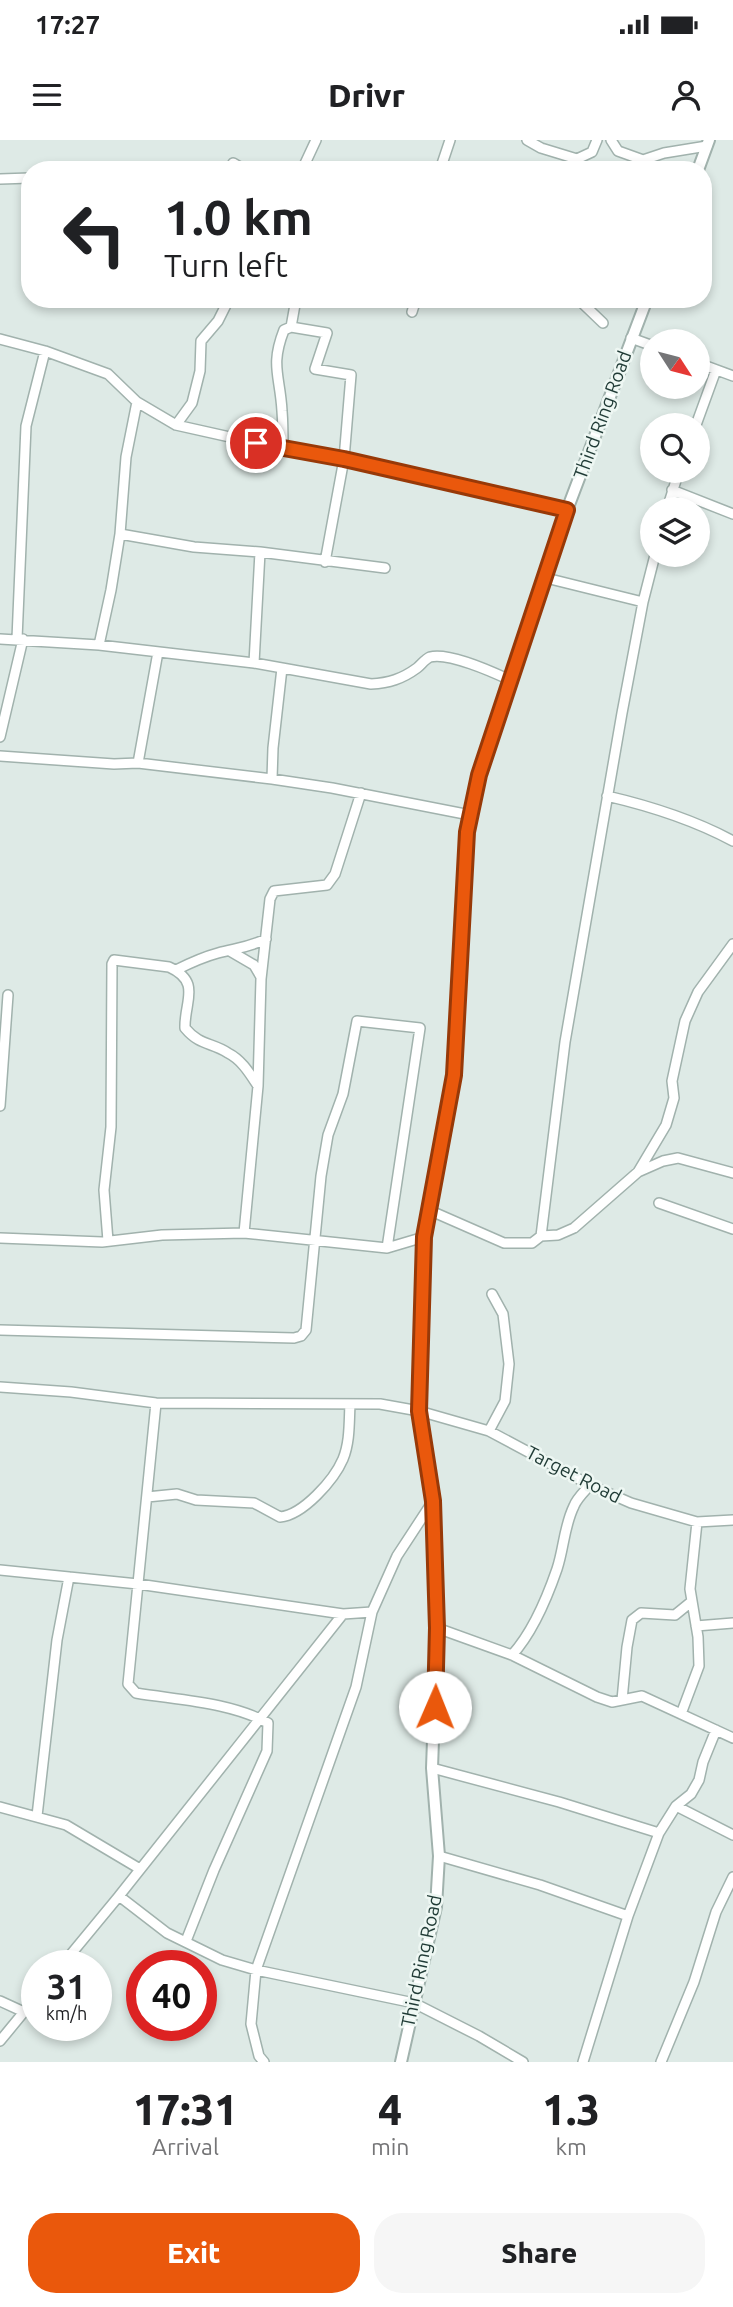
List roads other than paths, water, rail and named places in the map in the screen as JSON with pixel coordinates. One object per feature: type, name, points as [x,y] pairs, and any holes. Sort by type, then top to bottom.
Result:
[{"type":"street","points":[[306,161],[316,140]]},
{"type":"street","points":[[443,161],[450,140]]},
{"type":"street","points":[[527,140],[541,148],[577,159],[592,152],[597,140]]},
{"type":"street","points":[[611,140],[618,151],[643,160],[708,143]]},
{"type":"street","points":[[701,161],[708,143]]},
{"type":"street","points":[[0,178],[21,177]]},
{"type":"street","points":[[176,425],[192,403],[200,371],[201,341],[218,321],[224,308]]},
{"type":"street","points":[[291,327],[294,308]]},
{"type":"street","points":[[412,312],[413,308]]},
{"type":"street","points":[[587,308],[603,323]]},
{"type":"street","name":"Third Ring Road","points":[[401,2062],[436,1906],[439,1856],[432,1768],[437,1628],[433,1501],[419,1411],[424,1237],[454,1075],[470,815],[479,775],[567,510],[643,308]]},
{"type":"street","points":[[283,449],[276,349],[284,330],[291,327],[327,333],[315,369],[351,375],[344,459],[325,562]]},
{"type":"street","points":[[0,338],[108,374],[137,402],[176,425],[283,449],[344,459],[567,510]]},
{"type":"street","points":[[631,338],[640,341]]},
{"type":"street","points":[[0,737],[20,639],[26,426],[45,351]]},
{"type":"street","points":[[710,368],[733,376]]},
{"type":"street","points":[[700,413],[716,370]]},
{"type":"street","points":[[99,645],[120,534],[126,457],[137,402]]},
{"type":"street","points":[[671,497],[675,483]]},
{"type":"street","points":[[673,490],[733,514]]},
{"type":"street","points":[[120,534],[194,547],[260,552],[385,568]]},
{"type":"street","points":[[254,663],[260,552]]},
{"type":"street","points":[[541,1236],[565,1042],[607,796],[652,567]]},
{"type":"street","points":[[546,578],[643,602]]},
{"type":"street","points":[[0,639],[99,645],[254,663],[370,684],[389,683],[403,677],[430,657],[436,657],[467,662],[510,680]]},
{"type":"street","points":[[138,763],[158,652]]},
{"type":"street","points":[[272,779],[282,668]]},
{"type":"street","points":[[0,756],[114,764],[138,763],[272,779],[470,815]]},
{"type":"street","points":[[244,1233],[258,1086],[261,979],[270,899],[274,891],[327,885],[335,874],[360,793]]},
{"type":"street","points":[[607,796],[638,803],[684,819],[733,841]]},
{"type":"street","points":[[176,970],[194,961],[246,948],[265,939]]},
{"type":"street","points":[[638,1172],[666,1125],[674,1098],[671,1081],[685,1021],[698,992],[733,944]]},
{"type":"street","points":[[230,951],[254,964],[261,979]]},
{"type":"street","points":[[108,1241],[104,1190],[111,1127],[114,960],[176,970],[187,980],[189,990],[185,1028],[200,1042],[228,1052],[242,1064],[258,1086]]},
{"type":"street","points":[[0,1106],[8,995]]},
{"type":"street","points":[[0,1329],[294,1339],[301,1336],[306,1330],[321,1176],[328,1135],[343,1094],[357,1020],[420,1028],[387,1248]]},
{"type":"street","points":[[431,1210],[504,1243],[533,1243],[541,1236],[558,1235],[574,1228],[638,1172],[663,1161],[678,1158],[733,1173]]},
{"type":"street","points":[[659,1203],[733,1229]]},
{"type":"street","points":[[0,1238],[108,1241],[162,1235],[244,1233],[387,1248],[424,1237]]},
{"type":"street","points":[[489,1431],[505,1401],[509,1364],[503,1314],[492,1294]]},
{"type":"street","name":"Target Road","points":[[0,1387],[71,1392],[156,1403],[380,1404],[419,1411],[489,1431],[590,1485],[631,1503],[696,1522],[733,1520]]},
{"type":"street","points":[[156,1403],[128,1684],[136,1693],[221,1707],[259,1718],[268,1724],[267,1751],[186,1941]]},
{"type":"street","points":[[147,1497],[177,1494],[195,1500],[254,1503],[280,1517],[295,1512],[313,1500],[342,1460],[348,1440],[350,1404]]},
{"type":"street","points":[[512,1655],[524,1642],[549,1589],[558,1567],[564,1535],[574,1505],[590,1485]]},
{"type":"street","points":[[264,2062],[259,2056],[251,2024],[256,1970],[356,1687],[372,1612],[397,1556],[433,1501]]},
{"type":"street","points":[[681,1714],[699,1666],[691,1602],[696,1522]]},
{"type":"street","points":[[0,1570],[138,1584],[343,1614],[372,1612]]},
{"type":"street","points":[[37,1816],[57,1640],[69,1577]]},
{"type":"street","points":[[622,1700],[632,1620],[641,1613],[674,1615],[691,1602]]},
{"type":"street","points":[[74,1950],[343,1614]]},
{"type":"street","points":[[696,1626],[733,1623]]},
{"type":"street","points":[[437,1628],[512,1655],[597,1698],[611,1702],[642,1696],[733,1738]]},
{"type":"street","points":[[584,2061],[628,1916],[659,1833],[676,1806],[691,1794],[699,1780],[716,1730]]},
{"type":"street","points":[[432,1768],[559,1802],[659,1833]]},
{"type":"street","points":[[676,1806],[733,1835]]},
{"type":"street","points":[[0,1807],[66,1825],[140,1868]]},
{"type":"street","points":[[439,1856],[540,1885],[628,1916]]},
{"type":"street","points":[[661,2062],[694,1982],[716,1912],[733,1877]]},
{"type":"street","points":[[119,1896],[167,1933],[222,1960],[256,1970],[414,2003],[523,2062]]},
{"type":"street","points":[[0,2001],[21,2011]]},
{"type":"street","points":[[0,2041],[21,2016]]}]
